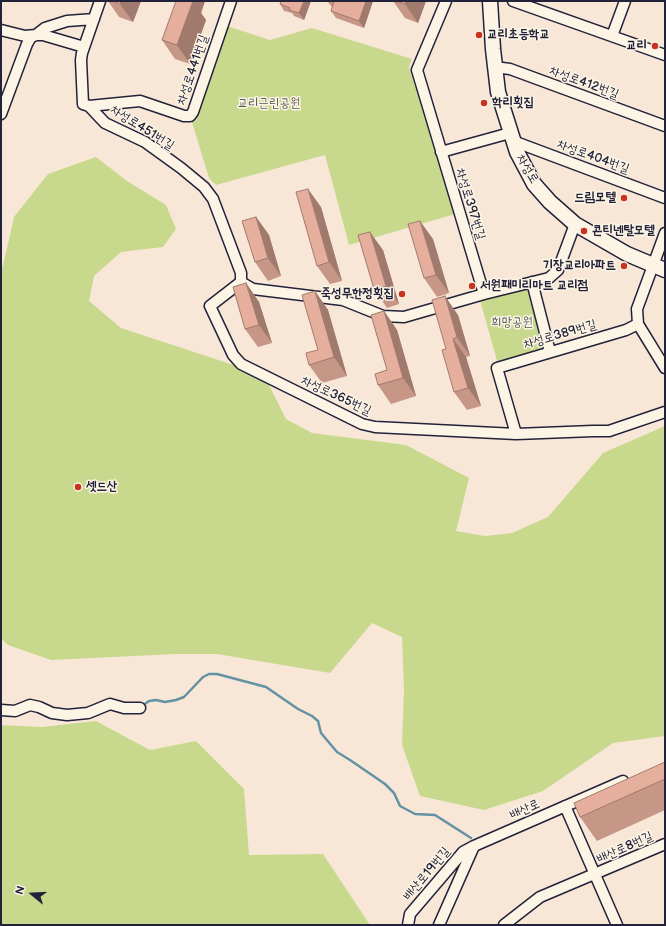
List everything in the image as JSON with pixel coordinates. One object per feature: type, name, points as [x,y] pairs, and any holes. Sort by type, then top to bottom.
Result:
[{"type":"main road","name":"차성로","points":[[490,1],[494,67],[498,92],[511,137],[521,161],[534,184],[550,202],[575,224],[627,254],[659,268]]},
{"type":"street","name":"차성로451번길","points":[[100,1],[81,60],[83,104],[89,106],[105,123],[145,142],[204,187],[212,199],[241,273],[241,282]]},
{"type":"street","name":"차성로441번길","points":[[89,106],[140,101],[184,116],[190,116],[194,112],[231,1]]},
{"type":"street","name":"차성로397번길","points":[[446,1],[417,70],[484,294]]},
{"type":"street","points":[[513,1],[665,55]]},
{"type":"street","points":[[612,36],[625,1]]},
{"type":"street","points":[[1,114],[31,37],[46,28],[67,21],[94,18]]},
{"type":"street","points":[[1,30],[16,34],[43,35],[84,47]]},
{"type":"street","name":"차성로412번길","points":[[494,67],[510,70],[665,126]]},
{"type":"street","points":[[441,152],[511,137]]},
{"type":"street","name":"차성로404번길","points":[[511,137],[665,198]]},
{"type":"street","points":[[241,282],[253,288],[343,300],[383,316],[408,316],[484,294],[549,278],[558,270],[575,224]]},
{"type":"street","points":[[665,233],[659,268],[637,310],[638,324],[665,368]]},
{"type":"street","name":"차성로365번길","points":[[241,282],[210,306],[233,355],[241,364],[369,426],[516,434],[608,430],[665,412]]},
{"type":"street","points":[[532,282],[550,352]]},
{"type":"street","name":"차성로389번길","points":[[516,434],[497,368],[626,330],[638,324]]},
{"type":"street","points":[[1,710],[15,711],[30,705],[52,713],[67,715],[88,713],[110,704],[124,708],[139,708]]},
{"type":"street","name":"배산로","points":[[474,846],[629,778]]},
{"type":"street","points":[[565,806],[595,875]]},
{"type":"street","name":"배산로8번길","points":[[504,925],[540,897],[595,875],[665,844]]},
{"type":"street","points":[[439,925],[474,846]]},
{"type":"street","name":"배산로19번길","points":[[408,925],[410,914],[463,852],[474,846]]},
{"type":"street","name":"배산로8번길","points":[[595,875],[617,925]]},
{"type":"green space","name":"교리근린공원","points":[[227,26],[270,40],[312,28],[412,59],[409,67],[455,214],[349,245],[325,155],[216,185],[209,178],[191,119],[199,113]]},
{"type":"green space","points":[[96,157],[127,181],[166,205],[176,229],[163,247],[121,252],[94,276],[89,301],[121,328],[264,375],[286,419],[312,433],[406,445],[469,478],[456,531],[485,536],[512,533],[548,517],[603,453],[665,426],[665,736],[613,743],[543,791],[484,810],[420,796],[402,745],[404,690],[402,637],[372,623],[330,673],[217,654],[175,654],[51,660],[8,645],[1,638],[1,268],[3,266],[14,217],[48,174]]},
{"type":"green space","name":"희망공원","points":[[529,287],[543,347],[541,350],[498,364],[480,300]]},
{"type":"green space","points":[[96,721],[150,750],[196,741],[244,789],[249,855],[323,854],[370,925],[1,925],[1,725],[42,727]]},
{"type":"building","points":[[113,1],[121,1],[120,4]]},
{"type":"building","points":[[176,1],[193,1],[177,45],[162,40]]},
{"type":"building","points":[[281,1],[304,1],[299,13],[289,10],[290,8],[280,4]]},
{"type":"building","points":[[330,1],[366,1],[359,21],[331,11],[334,2]]},
{"type":"building","points":[[396,1],[406,1],[405,4]]},
{"type":"building","points":[[308,189],[329,262],[317,266],[296,192]]},
{"type":"building","points":[[256,217],[268,258],[255,262],[242,221]]},
{"type":"building","points":[[420,221],[436,275],[424,278],[408,224]]},
{"type":"building","points":[[370,232],[386,286],[374,289],[358,235]]},
{"type":"building","points":[[246,283],[259,325],[245,329],[233,287]]},
{"type":"building","points":[[315,291],[334,357],[309,365],[306,353],[318,350],[302,295]]},
{"type":"building","points":[[445,296],[457,337],[453,339],[468,388],[454,392],[442,350],[446,349],[432,300]]},
{"type":"building","points":[[384,311],[403,378],[378,385],[375,374],[387,370],[371,315]]},
{"type":"building","points":[[665,762],[665,779],[580,817],[574,803]]},
{"type":"waterway","points":[[142,706],[149,701],[156,700],[165,702],[184,697],[203,677],[209,674],[217,674],[266,687],[318,721],[321,733],[337,752],[385,784],[394,793],[400,806],[415,814],[435,815],[471,838]]},
{"type":"waterway","points":[[42,713],[46,716],[61,719]]},
{"type":"place","name":"교리초등학교","points":[[479,35]]},
{"type":"place","name":"교리","points":[[655,46]]},
{"type":"place","name":"학리횟집","points":[[484,103]]},
{"type":"place","name":"드림모텔","points":[[624,198]]},
{"type":"place","name":"콘티넨탈모텔","points":[[584,231]]},
{"type":"place","name":"기장교리아파트","points":[[624,266]]},
{"type":"place","name":"서원패미리마트 교리점","points":[[472,286]]},
{"type":"place","name":"죽성무한정횟집","points":[[402,294]]},
{"type":"place","name":"셋드산","points":[[78,487]]}]
